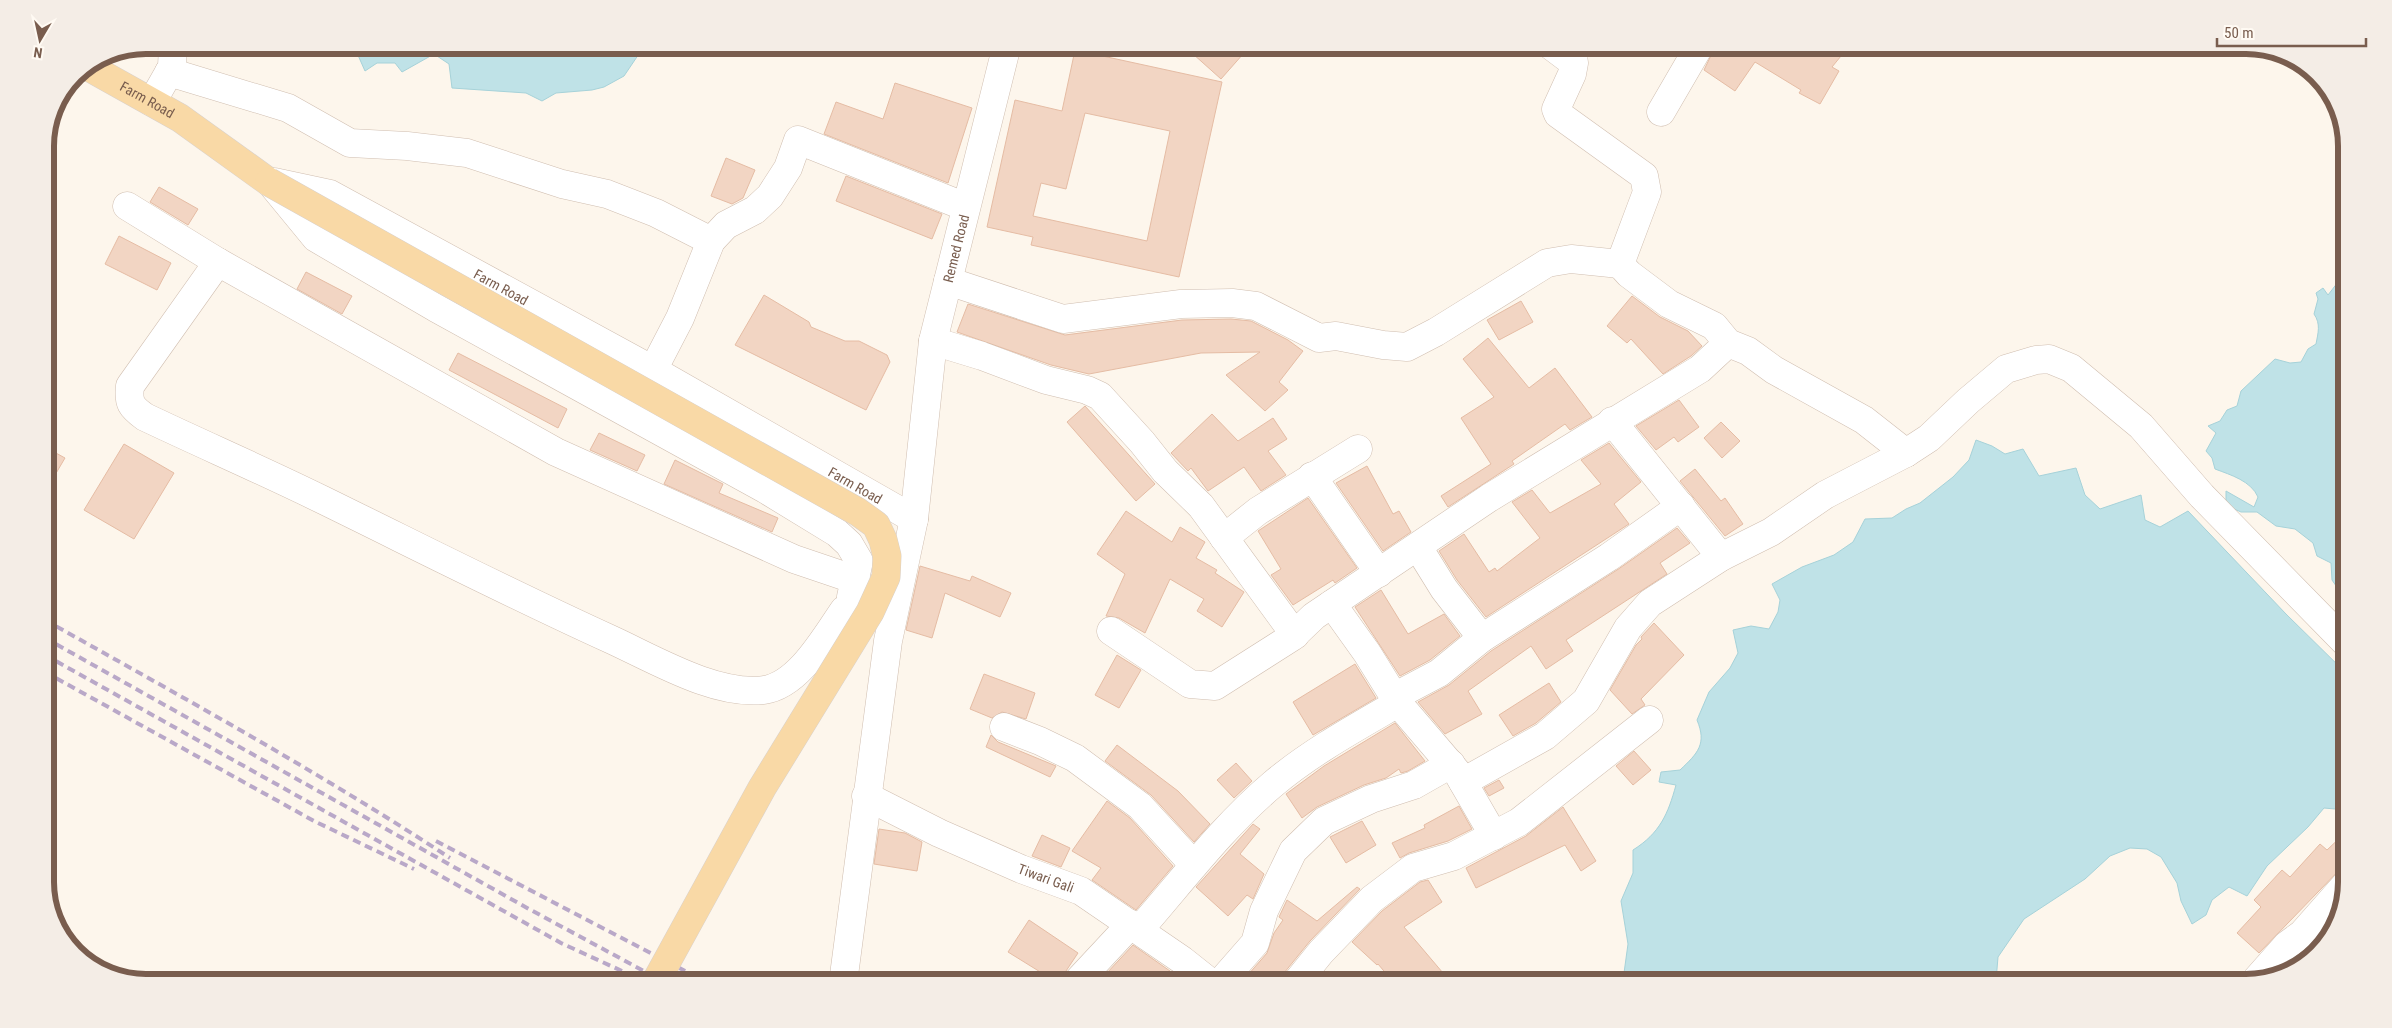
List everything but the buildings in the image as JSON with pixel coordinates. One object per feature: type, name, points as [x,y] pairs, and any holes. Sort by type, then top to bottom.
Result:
[{"type":"main road","name":"Farm Road","points":[[94,70],[180,118],[270,182]]},
{"type":"main road","points":[[270,182],[858,512],[876,526],[883,540],[887,556],[886,577],[870,612],[762,788],[660,974]]},
{"type":"street","points":[[152,102],[172,67],[173,54]]},
{"type":"street","name":"Remed Road","points":[[844,974],[866,796],[888,641],[914,519],[933,341],[1005,54]]},
{"type":"street","points":[[1562,54],[1574,63],[1572,74],[1556,109],[1558,114],[1644,176],[1648,192],[1620,264]]},
{"type":"street","points":[[1661,112],[1695,54]]},
{"type":"street","points":[[169,72],[288,108],[350,143],[407,146],[467,153],[562,184],[607,194],[656,213],[711,241]]},
{"type":"street","points":[[653,370],[680,318],[711,241],[726,225],[755,210],[770,196],[788,168],[798,140],[966,206]]},
{"type":"street","points":[[218,262],[130,386],[128,399],[134,409],[145,418],[322,499],[512,595],[683,672],[731,688],[766,690],[785,681],[804,666],[844,610],[853,593],[858,561],[855,552],[837,533],[765,489],[436,308],[316,238],[304,226],[270,182]]},
{"type":"street","name":"Farm Road","points":[[270,182],[330,194],[653,370],[914,519]]},
{"type":"street","points":[[127,206],[218,262],[556,452],[794,559],[856,580]]},
{"type":"street","points":[[948,281],[1063,319],[1181,304],[1232,303],[1256,306],[1319,338],[1336,336],[1383,345],[1407,347],[1436,332],[1547,263],[1571,260],[1620,264],[1629,274],[1669,304],[1714,326],[1728,343],[1748,351],[1774,370],[1864,420],[1906,453]]},
{"type":"street","points":[[933,341],[982,356],[1046,380],[1087,390],[1100,396],[1142,442],[1165,471],[1201,506],[1295,635]]},
{"type":"street","points":[[1111,631],[1190,684],[1215,686],[1295,635],[1314,616],[1489,498],[1612,421],[1700,369],[1728,343]]},
{"type":"street","points":[[1228,974],[1255,943],[1264,911],[1293,851],[1324,821],[1371,798],[1457,773],[1545,736],[1586,702],[1628,628],[1650,603],[1721,557],[1771,532],[1825,495],[1906,453],[1929,438],[2006,368],[2036,360],[2049,359],[2071,368],[2141,426],[2202,496],[2338,635]]},
{"type":"street","points":[[1612,421],[1721,557]]},
{"type":"street","points":[[1224,538],[1258,511],[1358,449]]},
{"type":"street","points":[[1312,476],[1378,573]]},
{"type":"street","points":[[1085,974],[1135,927],[1273,784],[1318,749],[1398,703],[1405,691],[1439,673],[1482,638],[1609,557],[1681,506]]},
{"type":"street","points":[[1418,547],[1444,589],[1482,638]]},
{"type":"street","points":[[1332,604],[1398,703],[1457,773],[1494,836]]},
{"type":"street","points":[[844,610],[888,641]]},
{"type":"street","points":[[1303,974],[1321,952],[1372,898],[1413,868],[1454,856],[1519,822],[1649,720]]},
{"type":"street","points":[[1004,727],[1075,758],[1140,806],[1194,865]]},
{"type":"street","name":"Tiwari Gali","points":[[866,796],[939,833],[1080,891],[1135,927],[1199,974]]},
{"type":"street","points":[[2263,972],[2287,945],[2310,940],[2336,900]]},
{"type":"water","points":[[357,54],[434,54],[402,72],[395,63],[377,63],[365,71]]},
{"type":"water","points":[[434,54],[639,54],[624,76],[604,87],[556,93],[542,101],[526,93],[452,88],[449,64]]},
{"type":"water","points":[[2338,282],[2338,589],[2332,580],[2331,563],[2317,556],[2313,543],[2295,529],[2276,526],[2257,512],[2241,512],[2232,508],[2226,501],[2226,491],[2254,507],[2258,497],[2255,491],[2246,483],[2215,469],[2212,458],[2206,451],[2216,433],[2208,426],[2220,421],[2227,410],[2237,406],[2241,391],[2275,359],[2290,363],[2301,362],[2308,349],[2316,344],[2318,321],[2314,314],[2318,299],[2316,293],[2323,288],[2328,295]]},
{"type":"water","points":[[1976,440],[1992,446],[2005,454],[2023,449],[2039,476],[2076,468],[2085,495],[2100,509],[2141,495],[2145,520],[2160,527],[2188,511],[2286,614],[2338,665],[2338,808],[2324,808],[2308,827],[2267,866],[2247,896],[2229,887],[2212,900],[2206,915],[2192,924],[2181,901],[2177,883],[2161,857],[2147,849],[2130,848],[2110,856],[2085,879],[2024,919],[1998,957],[1997,974],[1624,973],[1628,944],[1621,901],[1633,873],[1633,850],[1656,830],[1670,805],[1676,785],[1659,782],[1661,772],[1680,770],[1699,748],[1701,736],[1697,720],[1709,692],[1730,668],[1738,653],[1733,630],[1751,626],[1769,629],[1778,612],[1780,600],[1772,584],[1802,567],[1834,555],[1853,542],[1865,519],[1892,518],[1920,503],[1953,477],[1969,460]]},
{"type":"railway","points":[[54,625],[199,706],[351,795],[450,858]]},
{"type":"railway","points":[[54,643],[529,909],[649,974]]},
{"type":"railway","points":[[54,660],[561,943],[628,974]]},
{"type":"railway","points":[[54,677],[314,821],[414,869]]},
{"type":"railway","points":[[436,841],[691,974]]}]
